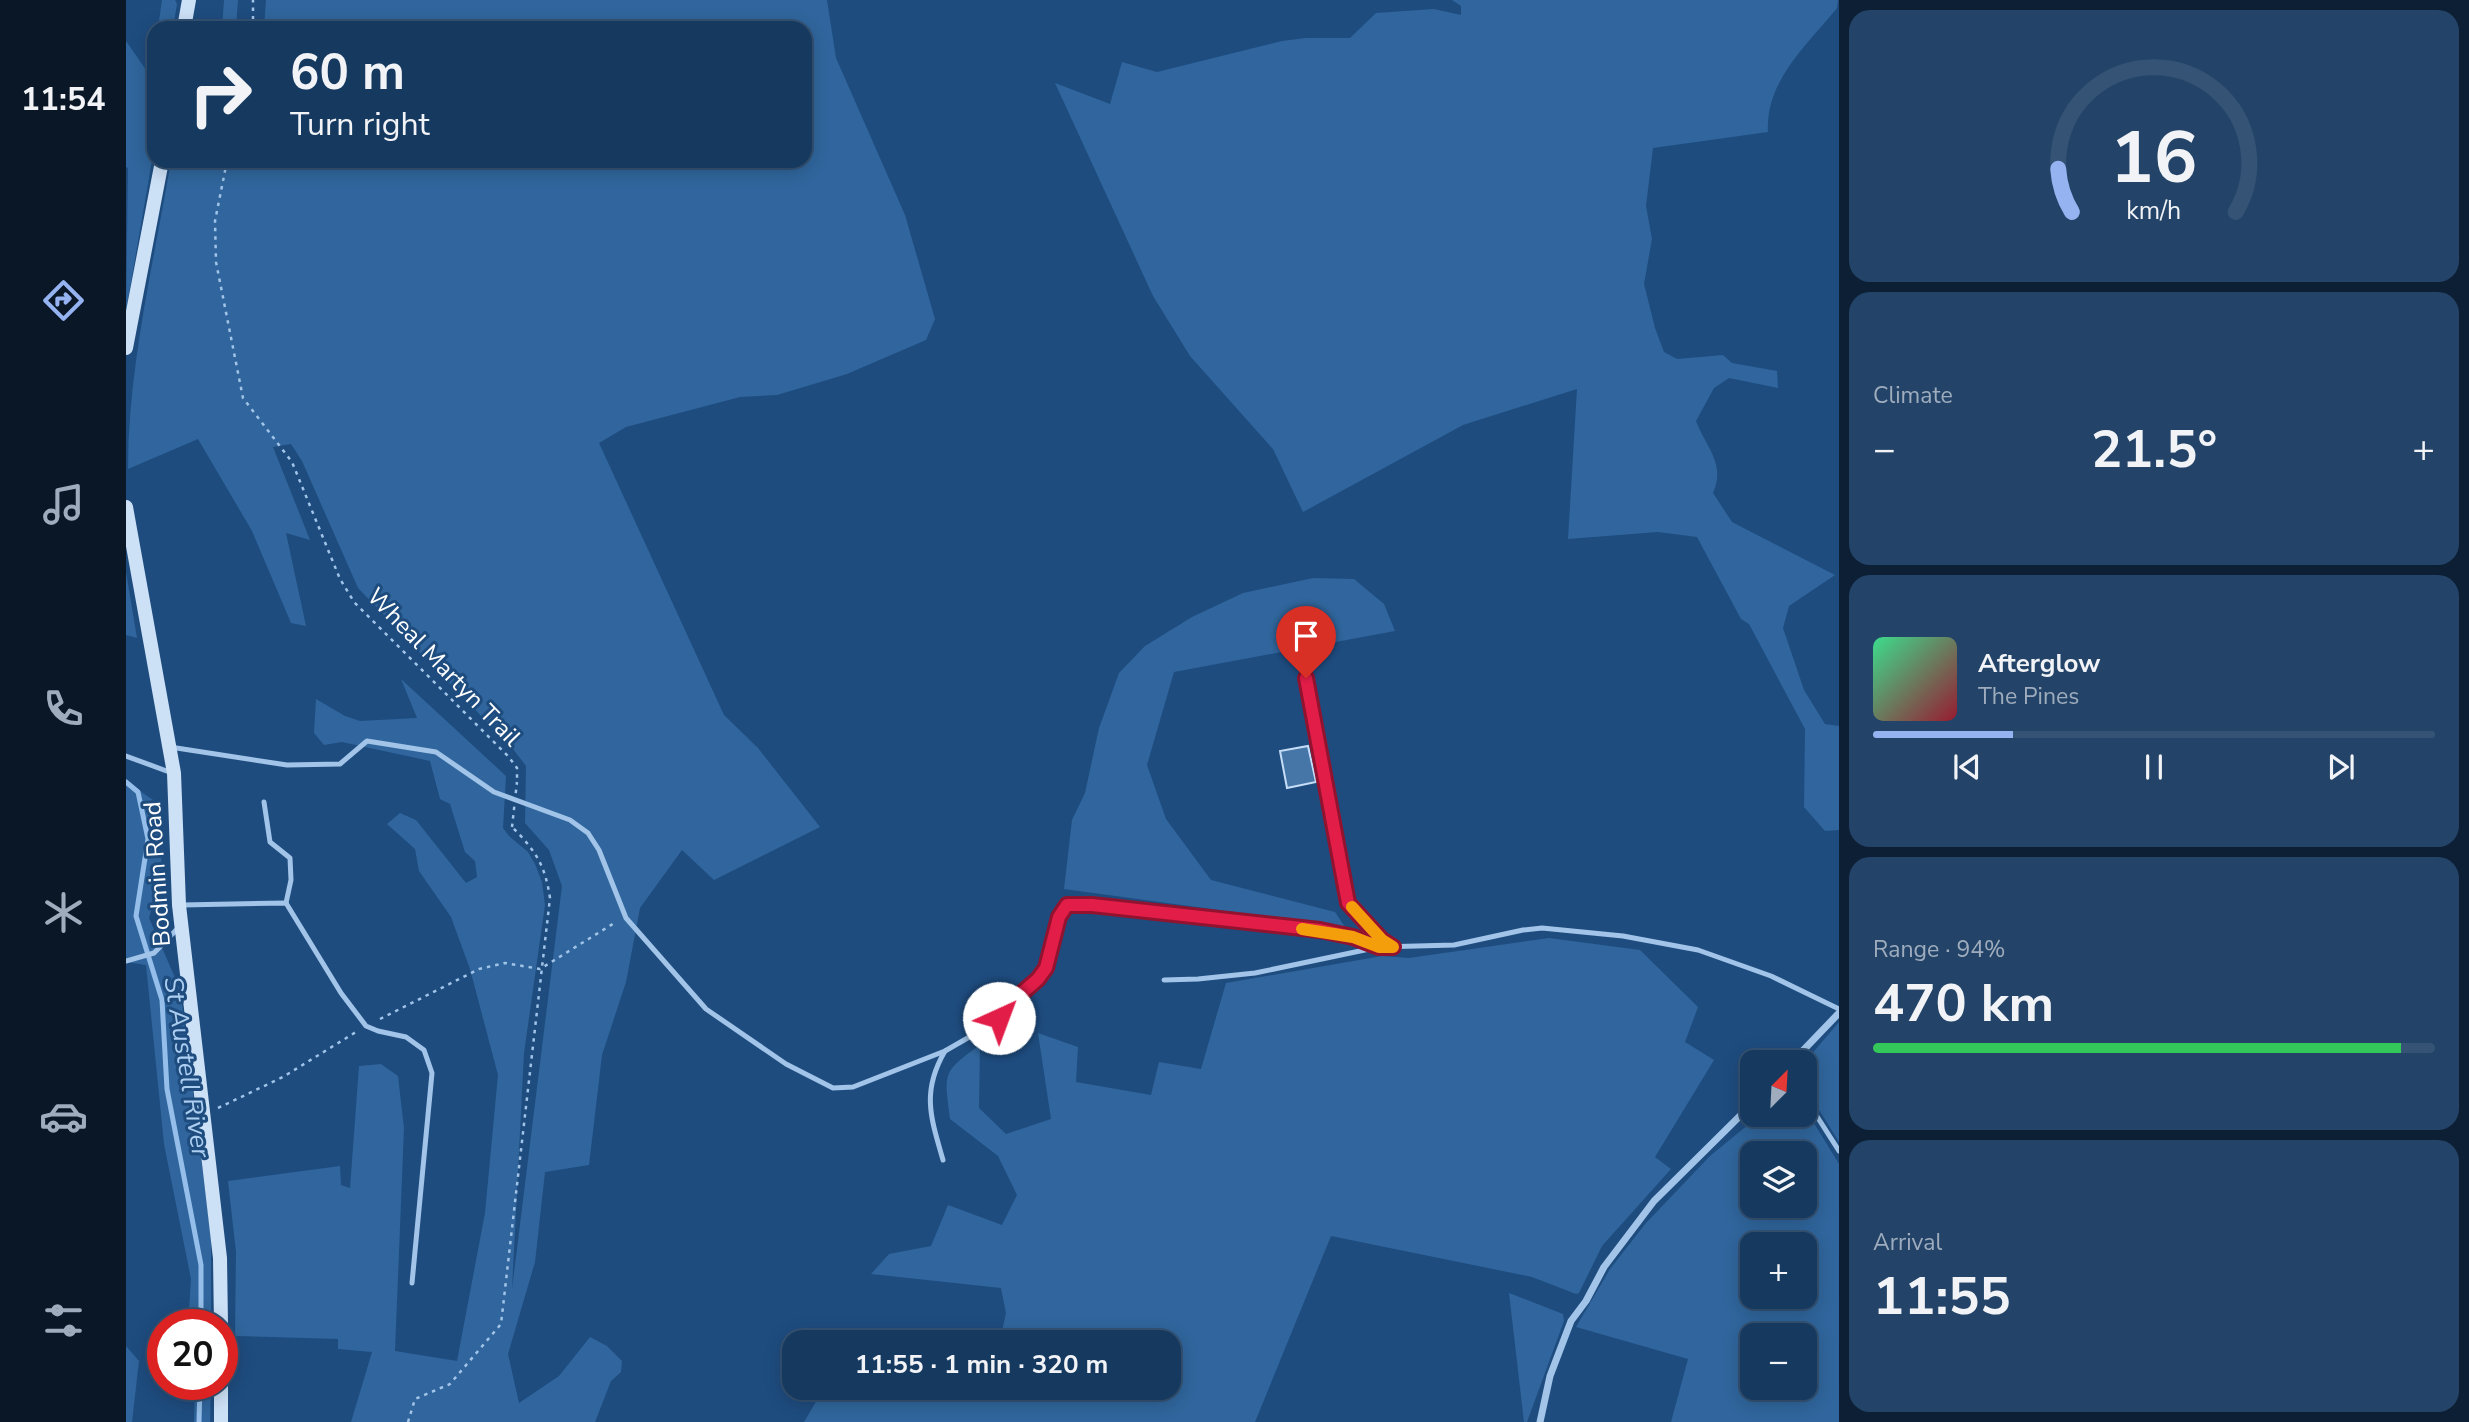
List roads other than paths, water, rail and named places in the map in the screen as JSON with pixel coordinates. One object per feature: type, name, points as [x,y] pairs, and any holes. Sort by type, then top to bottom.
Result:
[{"type":"main road","points":[[185,21],[189,0]]},
{"type":"main road","points":[[126,348],[161,168]]},
{"type":"main road","name":"Bodmin Road","points":[[126,507],[174,773],[179,905],[220,1258],[221,1309]]},
{"type":"main road","points":[[221,1400],[221,1422]]},
{"type":"street","points":[[1804,1050],[1839,1011]]},
{"type":"street","points":[[1540,1422],[1550,1376],[1571,1321],[1604,1267],[1654,1201],[1740,1116]]},
{"type":"lane","points":[[1306,678],[1348,903],[1382,940],[1393,947]]},
{"type":"lane","points":[[170,747],[286,765],[340,764],[368,741],[436,752],[494,792],[570,820],[589,832],[626,918],[706,1009],[786,1065],[833,1088],[853,1087],[945,1051],[992,1024],[1046,968],[1059,917],[1067,905],[1092,905],[1320,930],[1353,937],[1379,947]]},
{"type":"lane","points":[[126,756],[174,773]]},
{"type":"lane","points":[[264,802],[270,842],[290,858],[291,880],[286,903],[341,993],[366,1026],[406,1037],[424,1050],[432,1073],[412,1283]]},
{"type":"lane","points":[[179,905],[286,903]]},
{"type":"lane","points":[[126,961],[154,953],[181,924]]},
{"type":"lane","points":[[1164,980],[1255,973],[1379,947],[1454,945],[1542,928],[1623,936],[1698,950],[1746,966],[1839,1011]]},
{"type":"lane","points":[[943,1160],[932,1121],[930,1096],[934,1070],[945,1051]]},
{"type":"lane","points":[[1817,1116],[1839,1151]]},
{"type":"waterway","name":"St Austell River","points":[[126,782],[138,792],[148,839],[136,916],[162,1000],[167,1089],[201,1265],[201,1309]]},
{"type":"waterway","name":"St Austell River","points":[[199,1422],[200,1400]]}]
